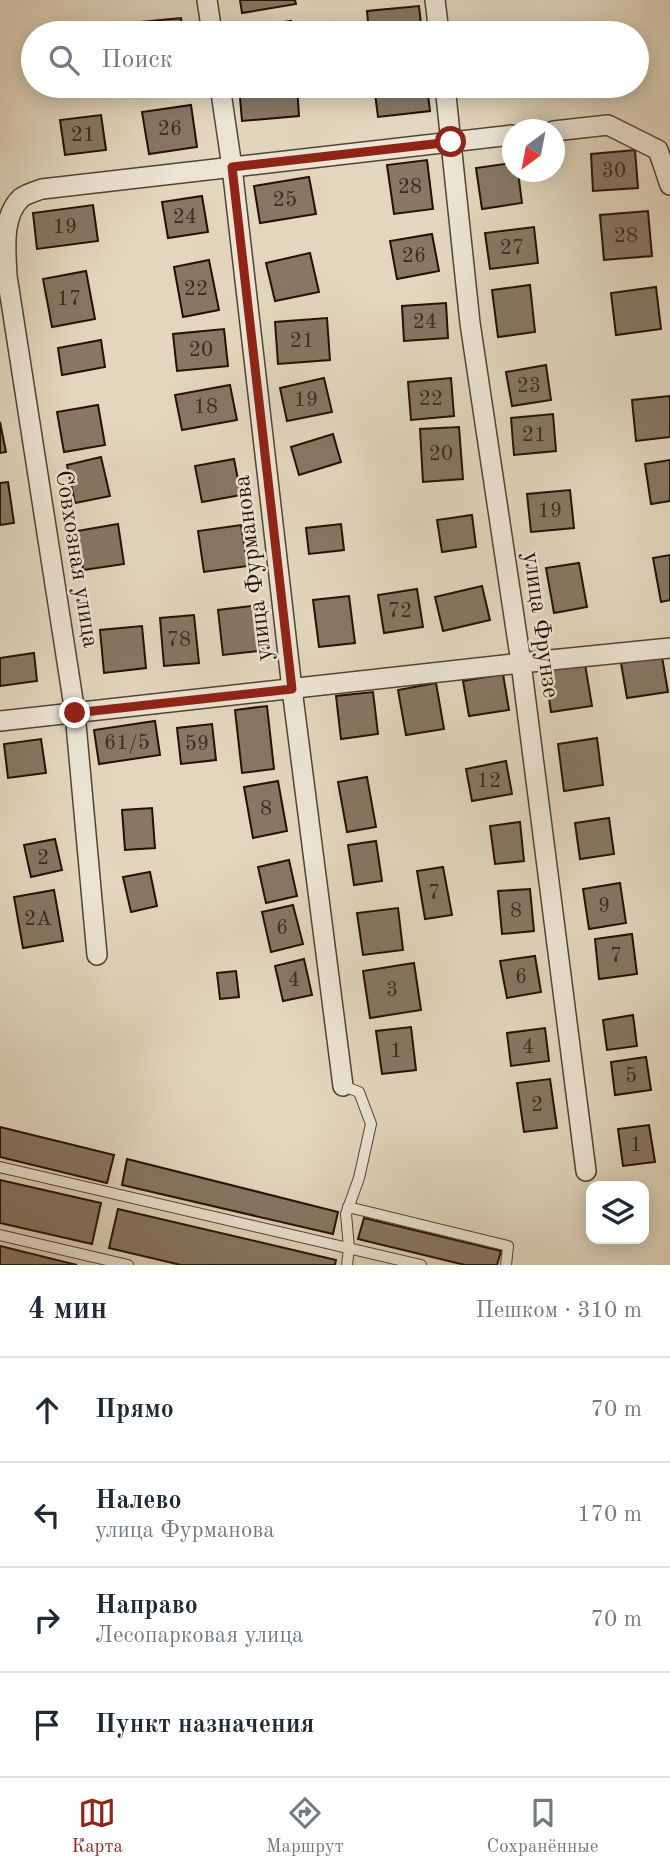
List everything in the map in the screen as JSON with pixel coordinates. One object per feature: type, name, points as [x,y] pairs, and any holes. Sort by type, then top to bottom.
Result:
[{"type":"street","points":[[207,0],[210,21]]},
{"type":"street","points":[[436,0],[438,21]]},
{"type":"street","name":"улица Фурманова","points":[[222,98],[292,689],[343,1086]]},
{"type":"street","name":"улица Фрунзе","points":[[446,98],[470,323],[522,663],[586,1171]]},
{"type":"street","points":[[565,130],[608,125],[658,150],[670,185]]},
{"type":"street","points":[[232,167],[502,136]]},
{"type":"street","name":"Совхозная улица","points":[[97,955],[75,713],[8,276],[5,241],[11,212],[22,197],[42,189],[232,167]]},
{"type":"street","points":[[0,721],[670,648]]},
{"type":"lane","points":[[343,1086],[359,1092],[371,1124],[359,1178],[346,1214],[349,1248],[347,1265]]},
{"type":"lane","points":[[0,1167],[421,1265]]},
{"type":"lane","points":[[348,1207],[508,1246],[506,1265]]},
{"type":"lane","points":[[0,1235],[128,1265]]},
{"type":"building","points":[[240,0],[295,0],[296,4],[242,13]]},
{"type":"building","points":[[419,6],[421,21],[368,21],[367,11]]},
{"type":"building","points":[[181,18],[181,21],[151,21]]},
{"type":"building","points":[[240,98],[298,98],[299,116],[242,121]]},
{"type":"building","points":[[376,98],[428,98],[430,111],[378,117]]},
{"type":"building","points":[[191,105],[197,147],[149,154],[142,112]]},
{"type":"building","points":[[101,115],[106,150],[65,155],[60,120]]},
{"type":"building","points":[[635,150],[638,188],[593,191],[591,154]]},
{"type":"building","points":[[427,160],[433,209],[394,214],[387,165]]},
{"type":"building","points":[[502,164],[502,182],[519,182],[522,203],[482,209],[476,168]]},
{"type":"building","points":[[309,177],[316,214],[260,223],[254,186]]},
{"type":"building","points":[[202,196],[208,232],[168,238],[162,202]]},
{"type":"building","points":[[93,205],[98,241],[37,249],[33,213]]},
{"type":"building","points":[[648,211],[652,256],[604,260],[600,215]]},
{"type":"building","points":[[534,227],[538,263],[490,269],[485,233]]},
{"type":"building","points":[[432,234],[439,271],[397,279],[390,241]]},
{"type":"building","points":[[310,253],[319,292],[275,301],[266,263]]},
{"type":"building","points":[[209,260],[219,310],[183,317],[174,267]]},
{"type":"building","points":[[86,271],[95,319],[52,327],[43,279]]},
{"type":"building","points":[[530,285],[535,332],[498,337],[492,290]]},
{"type":"building","points":[[656,287],[661,329],[616,335],[611,293]]},
{"type":"building","points":[[446,303],[448,338],[404,341],[402,306]]},
{"type":"building","points":[[327,318],[330,360],[278,364],[275,322]]},
{"type":"building","points":[[224,329],[228,366],[177,371],[173,334]]},
{"type":"building","points":[[101,340],[105,367],[62,375],[58,348]]},
{"type":"building","points":[[546,365],[551,400],[512,406],[506,372]]},
{"type":"building","points":[[324,378],[332,412],[287,421],[280,388]]},
{"type":"building","points":[[451,378],[454,416],[411,420],[408,382]]},
{"type":"building","points":[[230,385],[237,420],[182,430],[175,395]]},
{"type":"building","points":[[670,396],[670,437],[636,441],[632,400]]},
{"type":"building","points":[[98,405],[105,445],[64,452],[57,412]]},
{"type":"building","points":[[553,414],[556,451],[514,455],[511,418]]},
{"type":"building","points":[[0,422],[6,452],[0,453]]},
{"type":"building","points":[[459,427],[463,479],[423,482],[420,429]]},
{"type":"building","points":[[333,434],[341,462],[299,475],[291,447]]},
{"type":"building","points":[[101,457],[110,496],[75,503],[67,465]]},
{"type":"building","points":[[234,459],[241,495],[202,502],[195,466]]},
{"type":"building","points":[[670,460],[670,501],[651,504],[645,464]]},
{"type":"building","points":[[8,482],[14,523],[0,525],[0,483]]},
{"type":"building","points":[[570,490],[574,528],[531,532],[527,494]]},
{"type":"building","points":[[472,515],[476,547],[442,552],[437,520]]},
{"type":"building","points":[[118,524],[124,564],[83,570],[77,531]]},
{"type":"building","points":[[341,524],[344,550],[309,554],[306,528]]},
{"type":"building","points":[[241,525],[248,566],[204,572],[198,531]]},
{"type":"building","points":[[670,555],[670,600],[661,602],[653,558]]},
{"type":"building","points":[[579,563],[587,607],[554,613],[546,568]]},
{"type":"building","points":[[482,586],[490,620],[443,631],[435,597]]},
{"type":"building","points":[[417,589],[423,627],[384,633],[378,595]]},
{"type":"building","points":[[349,596],[355,643],[319,647],[313,600]]},
{"type":"building","points":[[261,605],[266,650],[223,655],[218,610]]},
{"type":"building","points":[[194,615],[199,663],[164,666],[160,618]]},
{"type":"building","points":[[142,626],[146,668],[104,673],[100,630]]},
{"type":"building","points":[[34,653],[37,681],[0,686],[0,658]]},
{"type":"building","points":[[662,657],[668,692],[627,698],[621,663]]},
{"type":"building","points":[[585,664],[592,706],[551,712],[545,669]]},
{"type":"building","points":[[503,674],[509,710],[469,716],[463,681]]},
{"type":"building","points":[[436,683],[444,729],[406,735],[398,690]]},
{"type":"building","points":[[373,692],[378,734],[341,739],[336,696]]},
{"type":"building","points":[[267,706],[274,769],[242,773],[235,710]]},
{"type":"building","points":[[155,721],[160,755],[99,764],[94,730]]},
{"type":"building","points":[[212,724],[216,760],[181,764],[177,728]]},
{"type":"building","points":[[597,738],[603,785],[564,791],[558,744]]},
{"type":"building","points":[[41,739],[46,773],[8,778],[4,744]]},
{"type":"building","points":[[506,761],[512,794],[472,801],[466,769]]},
{"type":"building","points":[[367,777],[376,827],[347,832],[338,782]]},
{"type":"building","points":[[278,781],[287,831],[253,838],[244,787]]},
{"type":"building","points":[[152,808],[155,848],[125,850],[122,810]]},
{"type":"building","points":[[609,818],[614,854],[580,859],[575,823]]},
{"type":"building","points":[[520,822],[524,861],[495,864],[490,826]]},
{"type":"building","points":[[55,839],[62,870],[31,877],[24,845]]},
{"type":"building","points":[[376,841],[382,881],[354,885],[348,845]]},
{"type":"building","points":[[289,860],[297,896],[266,903],[258,867]]},
{"type":"building","points":[[443,867],[452,915],[425,919],[417,871]]},
{"type":"building","points":[[150,872],[157,906],[131,912],[123,877]]},
{"type":"building","points":[[620,883],[626,923],[589,929],[583,889]]},
{"type":"building","points":[[530,889],[534,931],[502,934],[498,891]]},
{"type":"building","points":[[54,890],[63,941],[23,948],[14,897]]},
{"type":"building","points":[[293,905],[303,944],[271,952],[262,912]]},
{"type":"building","points":[[398,908],[403,950],[363,955],[357,913]]},
{"type":"building","points":[[632,934],[637,974],[599,979],[595,939]]},
{"type":"building","points":[[535,956],[541,992],[507,998],[500,961]]},
{"type":"building","points":[[304,959],[312,995],[283,1001],[275,966]]},
{"type":"building","points":[[414,963],[421,1010],[370,1018],[363,971]]},
{"type":"building","points":[[236,971],[239,997],[220,999],[217,973]]},
{"type":"building","points":[[633,1015],[637,1046],[607,1050],[603,1020]]},
{"type":"building","points":[[411,1027],[416,1070],[382,1074],[376,1031]]},
{"type":"building","points":[[545,1028],[549,1061],[511,1066],[507,1033]]},
{"type":"building","points":[[646,1057],[651,1090],[615,1095],[611,1062]]},
{"type":"building","points":[[550,1079],[557,1128],[524,1132],[517,1083]]},
{"type":"building","points":[[649,1125],[655,1162],[623,1166],[618,1129]]},
{"type":"building","points":[[0,1127],[114,1155],[107,1183],[0,1157]]},
{"type":"building","points":[[127,1159],[338,1212],[333,1234],[122,1185]]},
{"type":"building","points":[[0,1180],[101,1203],[92,1244],[0,1223]]},
{"type":"building","points":[[118,1209],[336,1260],[335,1265],[181,1265],[109,1248]]},
{"type":"building","points":[[364,1218],[501,1251],[497,1265],[465,1265],[358,1239]]},
{"type":"building","points":[[0,1246],[77,1265],[0,1265]]},
{"type":"route","points":[[75,713],[292,689],[232,167],[451,142]]}]
